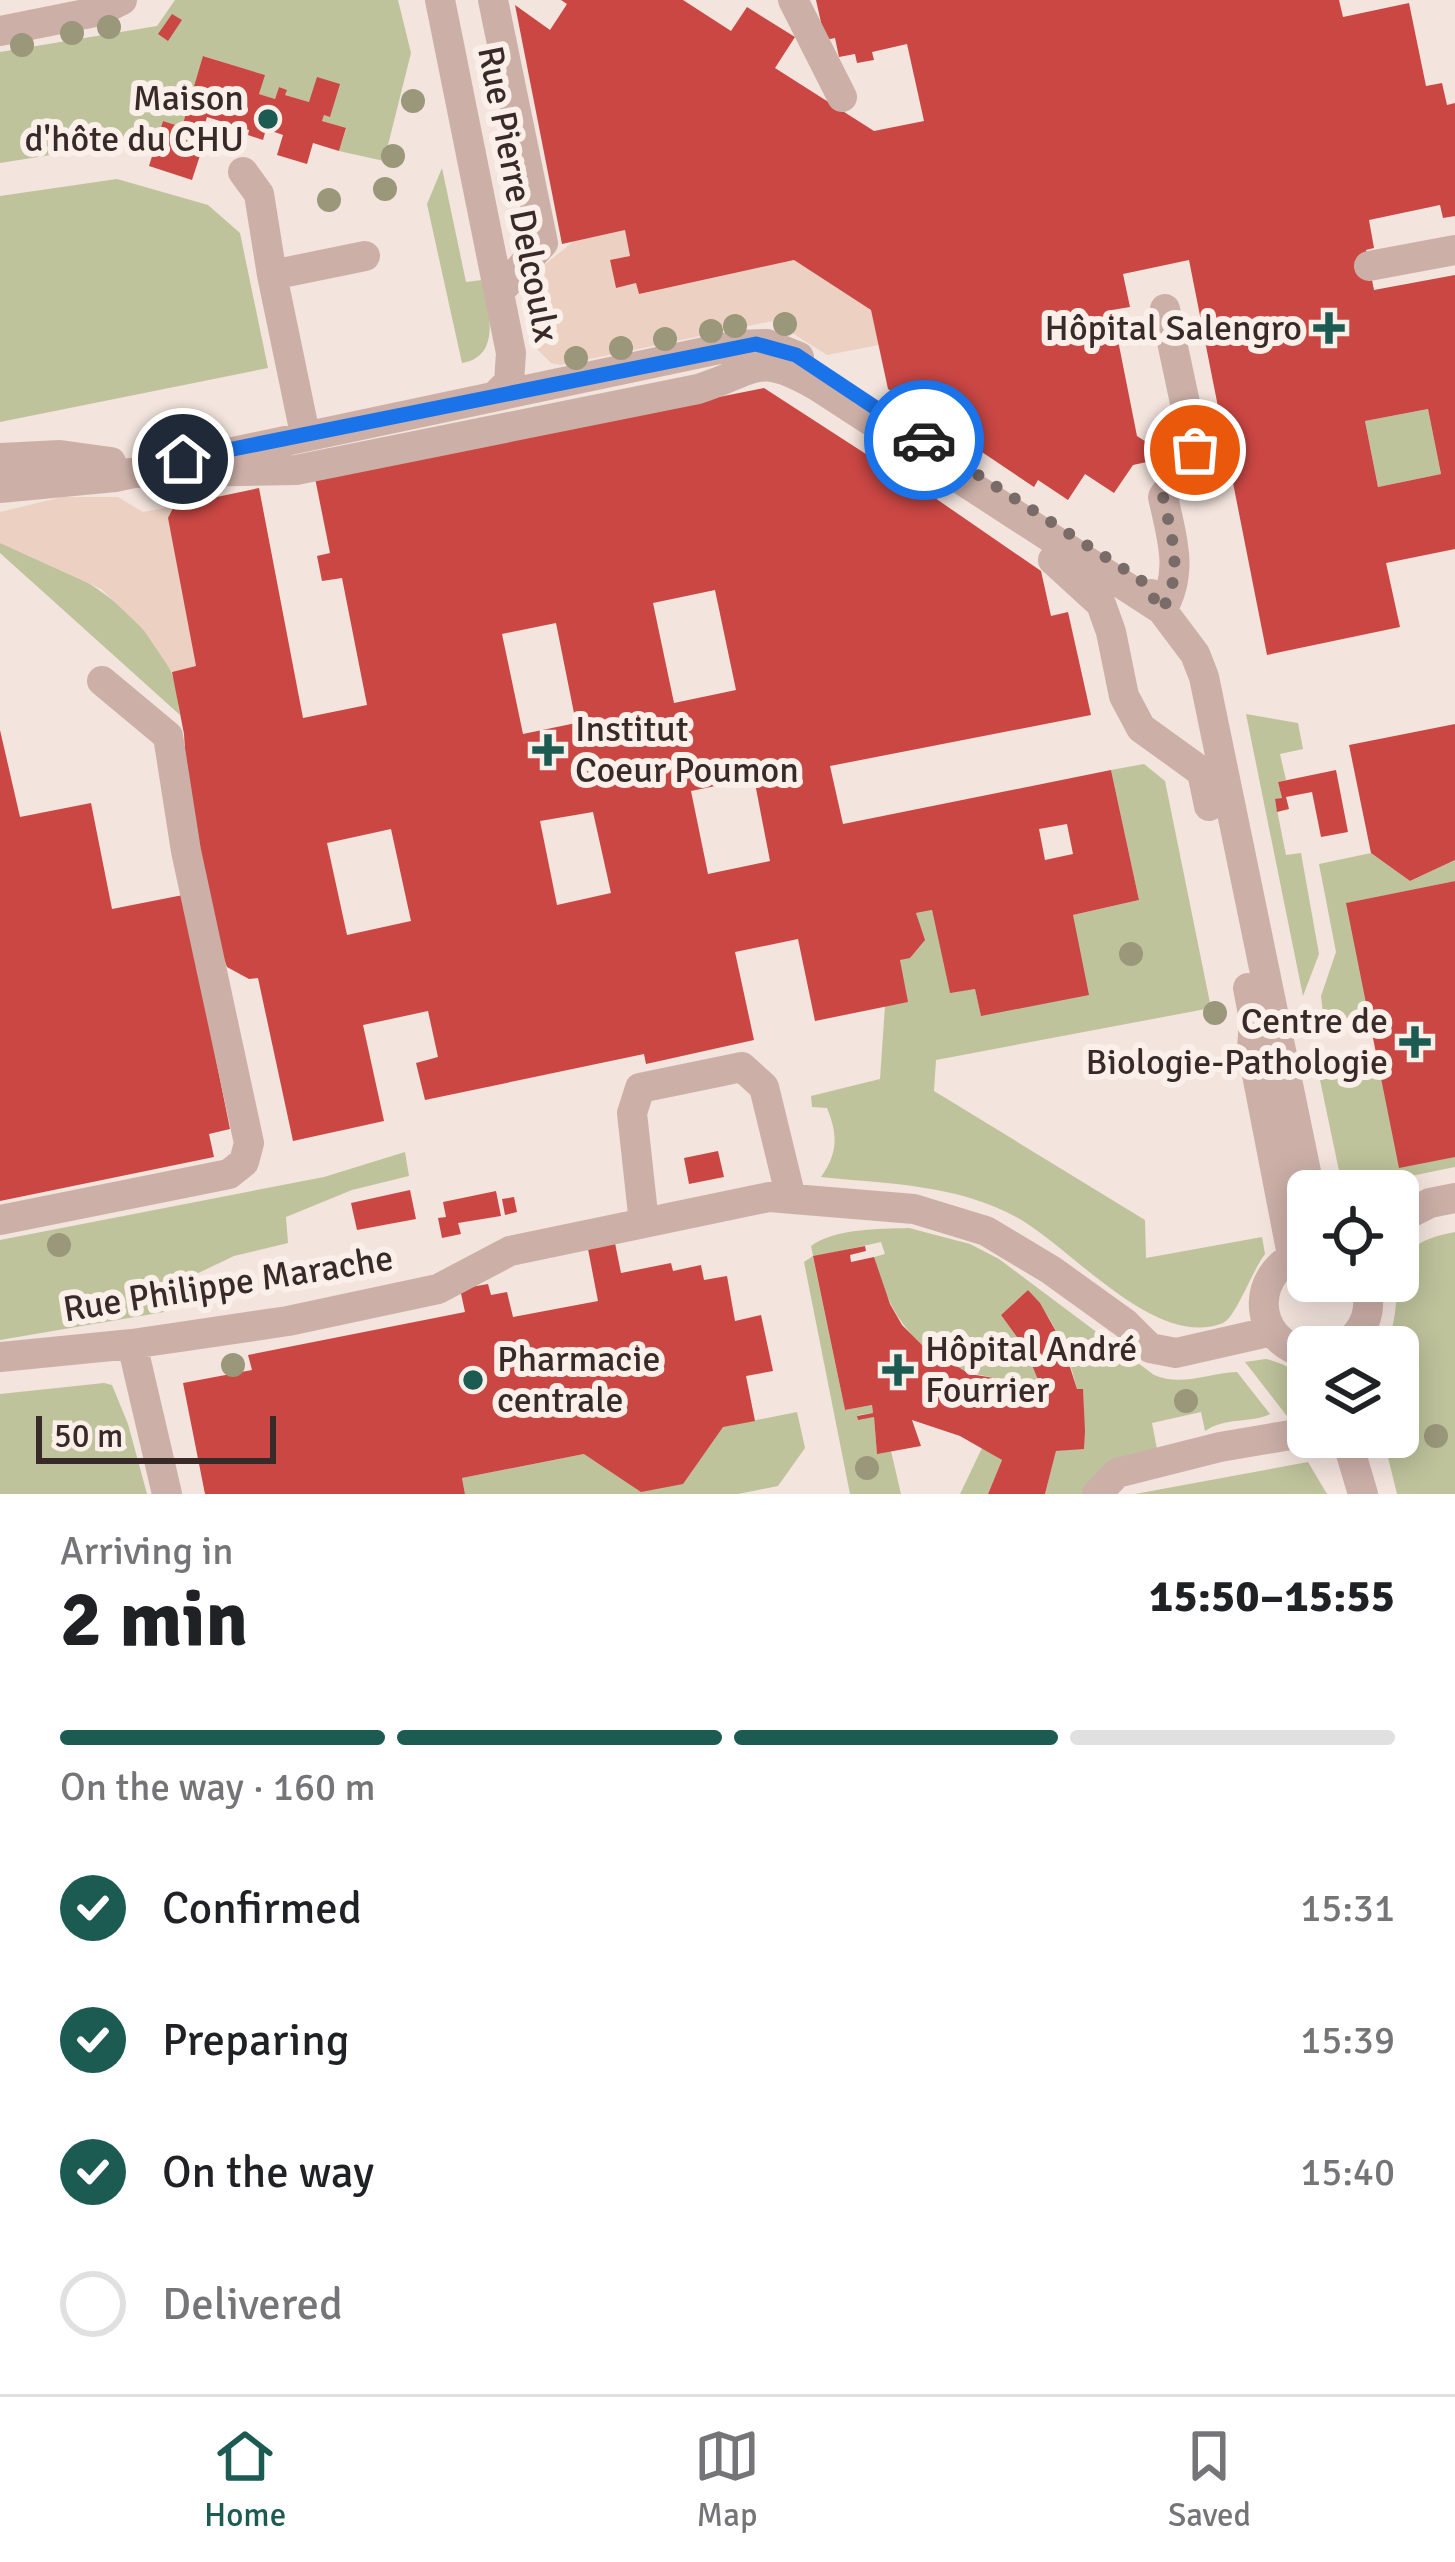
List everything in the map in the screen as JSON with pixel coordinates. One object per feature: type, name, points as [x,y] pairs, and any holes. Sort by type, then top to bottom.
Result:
[{"type":"street","points":[[0,31],[100,11],[122,0]]},
{"type":"street","name":"Rue Pierre Delcoulx","points":[[440,0],[512,364],[509,382],[495,396]]},
{"type":"street","points":[[493,0],[544,243],[499,292]]},
{"type":"street","points":[[793,0],[842,97]]},
{"type":"street","points":[[243,172],[259,194],[272,275],[271,330],[305,434]]},
{"type":"street","points":[[1369,266],[1455,250]]},
{"type":"street","points":[[272,275],[365,256]]},
{"type":"street","points":[[1162,610],[1171,595],[1178,562],[1163,497],[1195,450],[1165,309]]},
{"type":"street","points":[[130,473],[738,345],[780,348],[1141,580],[1195,654],[1204,677],[1306,1170]]},
{"type":"street","points":[[0,488],[130,473],[296,470],[698,389],[773,364],[817,386],[1162,610]]},
{"type":"street","points":[[0,458],[60,455],[121,463],[183,459]]},
{"type":"street","points":[[988,499],[1008,526],[1076,577],[1101,604],[1112,632],[1124,696],[1141,728],[1202,772],[1254,1019],[1252,1049],[1287,1198]]},
{"type":"street","points":[[0,1220],[229,1174],[244,1162],[249,1143],[185,851],[167,736],[102,681]]},
{"type":"street","points":[[644,1223],[632,1113],[640,1088],[742,1067],[764,1087],[791,1198]]},
{"type":"street","name":"Rue Philippe Marache","points":[[0,1358],[132,1345],[288,1321],[438,1288],[510,1251],[770,1197],[914,1209],[986,1232],[1051,1270],[1126,1324],[1150,1348],[1176,1353],[1272,1331]]},
{"type":"street","points":[[1419,1208],[1455,1198]]},
{"type":"street","points":[[1287,1260],[1265,1289],[1266,1318],[1287,1345]]},
{"type":"street","points":[[132,1345],[167,1494]]},
{"type":"street","points":[[1097,1494],[1117,1473],[1287,1436]]},
{"type":"street","points":[[1353,1458],[1364,1494]]},
{"type":"green space","points":[[175,0],[398,0],[411,53],[384,161],[339,151],[346,129],[322,121],[324,115],[330,116],[339,84],[309,102],[285,95],[286,90],[279,87],[275,99],[259,94],[264,75],[204,56],[182,127],[163,121],[156,143],[133,142],[0,163],[0,52],[157,26]]},
{"type":"green space","points":[[442,168],[466,282],[482,280],[489,317],[483,351],[462,363],[427,204]]},
{"type":"green space","points":[[117,179],[208,205],[240,233],[268,368],[0,422],[0,196]]},
{"type":"green space","points":[[1428,409],[1441,474],[1378,487],[1365,421]]},
{"type":"green space","points":[[0,543],[50,562],[120,606],[170,669],[180,715],[0,553]]},
{"type":"green space","points":[[1246,714],[1298,723],[1303,749],[1280,754],[1286,780],[1278,782],[1282,798],[1275,800],[1286,855],[1301,853],[1319,954],[1303,996]]},
{"type":"green space","points":[[1144,764],[1165,781],[1211,1008],[936,1060],[934,1091],[1145,1220],[1146,1258],[1262,1237],[1265,1254],[1228,1319],[1197,1328],[1143,1310],[1040,1233],[995,1207],[922,1187],[821,1177],[833,1152],[833,1127],[827,1108],[812,1107],[811,1096],[880,1079],[885,1006],[900,960],[924,940],[916,913],[932,910],[950,992],[975,989],[981,1015],[1073,915],[1139,900],[1111,770]]},
{"type":"green space","points":[[1371,853],[1410,881],[1455,860],[1455,881],[1347,903],[1369,1014],[1324,1022],[1321,996],[1336,952],[1319,864]]},
{"type":"green space","points":[[1380,1069],[1455,1157],[1455,1167],[1419,1174],[1419,1170],[1339,1170],[1320,1080]]},
{"type":"green space","points":[[405,1152],[409,1176],[352,1190],[286,1217],[288,1243],[234,1256],[190,1277],[164,1312],[0,1340],[0,1240],[324,1177]]},
{"type":"green space","points":[[909,1228],[970,1244],[999,1259],[1154,1375],[1185,1380],[1237,1372],[1270,1414],[1205,1431],[1201,1412],[1152,1423],[1157,1449],[1086,1494],[1045,1494],[1056,1451],[1084,1448],[1083,1390],[1077,1389],[1053,1324],[1028,1290],[1001,1315],[1025,1348],[1038,1380],[978,1375],[953,1366],[912,1335],[896,1313],[874,1257],[885,1254],[881,1242],[813,1257],[845,1410],[872,1405],[873,1413],[858,1415],[858,1419],[874,1417],[877,1453],[891,1451],[901,1494],[850,1494],[804,1262],[813,1256],[811,1246],[833,1236]]},
{"type":"green space","points":[[1455,1232],[1455,1494],[1397,1494],[1388,1458],[1419,1458],[1419,1326],[1393,1326],[1396,1302],[1419,1302],[1419,1245]]},
{"type":"green space","points":[[1266,1359],[1287,1367],[1287,1416],[1245,1362]]},
{"type":"green space","points":[[112,1385],[128,1424],[147,1494],[0,1494],[0,1394]]},
{"type":"green space","points":[[797,1412],[805,1448],[778,1486],[738,1494],[465,1494],[462,1478]]},
{"type":"green space","points":[[982,1448],[1002,1460],[988,1494],[960,1494]]},
{"type":"green space","points":[[1308,1462],[1327,1494],[1135,1494]]},
{"type":"shaded area","points":[[625,230],[630,256],[610,261],[616,288],[636,283],[639,294],[794,260],[871,310],[879,345],[827,355],[773,321],[561,365],[551,363],[536,348],[523,282],[574,241]]},
{"type":"shaded area","points":[[62,497],[118,497],[143,512],[174,506],[168,518],[196,666],[172,672],[143,629],[101,589],[0,543],[0,512]]},
{"type":"building","name":"Hôpital Salengro","points":[[561,0],[683,0],[731,31],[747,7],[795,37],[775,68],[874,131],[924,121],[907,44],[872,52],[874,60],[857,63],[855,54],[839,57],[835,38],[825,40],[816,0],[1339,0],[1343,17],[1409,3],[1426,86],[1442,83],[1447,105],[1455,103],[1455,216],[1443,218],[1440,205],[1369,220],[1374,248],[1366,250],[1374,290],[1455,275],[1455,549],[1386,563],[1400,627],[1267,655],[1189,260],[1123,274],[1130,307],[1112,310],[1137,436],[1170,457],[1133,465],[1114,493],[1085,474],[1068,500],[1038,480],[1034,487],[888,389],[871,310],[794,260],[639,294],[636,283],[616,288],[610,260],[630,256],[625,230],[562,244],[515,5],[550,30],[567,4]],"holes":[[[1428,409],[1441,474],[1378,487],[1365,421]]]},
{"type":"building","points":[[172,14],[182,20],[168,41],[158,34]]},
{"type":"building","name":"Maison d'hôte du CHU","points":[[203,56],[265,75],[259,94],[275,99],[279,87],[287,90],[285,95],[309,102],[317,77],[340,84],[330,117],[324,115],[322,121],[346,128],[339,151],[313,143],[307,164],[277,155],[283,135],[266,129],[263,140],[248,135],[249,130],[207,117],[202,133],[207,134],[192,180],[149,166],[163,121],[182,127]]},
{"type":"building","name":"Institut Coeur Poumon","points":[[764,388],[869,456],[882,439],[929,470],[919,487],[1041,571],[1051,616],[1068,612],[1091,715],[830,766],[843,824],[1111,770],[1139,900],[1073,915],[1089,995],[981,1016],[975,989],[950,993],[932,910],[916,913],[925,940],[910,958],[900,960],[908,1002],[815,1021],[798,939],[735,952],[754,1040],[646,1064],[644,1054],[425,1100],[416,1063],[438,1057],[428,1011],[363,1025],[384,1121],[293,1141],[258,978],[249,979],[227,967],[214,933],[189,814],[184,734],[172,672],[196,666],[168,518],[174,506],[259,488],[303,718],[367,705],[342,578],[322,581],[317,556],[330,553],[315,478]],"holes":[[[715,590],[736,690],[674,703],[653,603]],[[556,623],[576,723],[523,734],[502,634]],[[754,778],[770,861],[708,874],[691,791]],[[593,812],[611,893],[557,905],[540,821]],[[1067,824],[1073,854],[1045,860],[1039,829]],[[391,829],[411,921],[347,935],[327,843]]]},
{"type":"building","points":[[1455,724],[1455,860],[1410,881],[1371,853],[1349,745]]},
{"type":"building","points":[[0,730],[20,817],[91,803],[112,909],[183,895],[230,1129],[209,1134],[214,1157],[0,1201]]},
{"type":"building","points":[[1336,770],[1348,832],[1321,837],[1312,792],[1286,797],[1289,809],[1277,812],[1275,799],[1282,798],[1278,782]]},
{"type":"building","name":"Centre de Biologie-Pathologie","points":[[1455,881],[1455,1157],[1399,1168],[1346,903]]},
{"type":"building","points":[[718,1151],[724,1177],[689,1184],[684,1158]]},
{"type":"building","points":[[410,1190],[416,1219],[357,1230],[351,1203]]},
{"type":"building","points":[[496,1191],[501,1216],[458,1223],[461,1234],[442,1238],[438,1218],[446,1217],[443,1202]]},
{"type":"building","points":[[514,1197],[517,1212],[505,1215],[502,1199]]},
{"type":"building","name":"Pharmacie centrale","points":[[615,1243],[621,1273],[671,1263],[673,1271],[701,1265],[704,1280],[727,1276],[735,1321],[761,1315],[773,1371],[746,1376],[755,1421],[723,1427],[683,1484],[641,1492],[584,1454],[462,1478],[465,1494],[205,1494],[183,1383],[252,1370],[248,1355],[465,1312],[460,1289],[488,1284],[491,1295],[507,1292],[513,1317],[598,1301],[588,1249]]},
{"type":"building","name":"Hôpital André Fourrier","points":[[865,1246],[866,1251],[850,1255],[851,1262],[874,1257],[902,1325],[924,1347],[970,1374],[1038,1380],[1025,1348],[1001,1315],[1028,1290],[1040,1303],[1062,1342],[1077,1389],[1083,1389],[1085,1431],[1084,1449],[1056,1451],[1045,1494],[988,1494],[1002,1460],[960,1436],[912,1420],[921,1446],[877,1454],[874,1417],[858,1420],[857,1416],[873,1413],[872,1405],[845,1410],[813,1256]]},
{"type":"way so far","points":[[924,440],[1141,580],[1162,610],[1171,595],[1178,562],[1163,497],[1195,450]]},
{"type":"place","name":"Maison d'hôte du CHU","points":[[268,119]]},
{"type":"place","name":"Hôpital Salengro","points":[[1329,328]]},
{"type":"place","name":"Institut Coeur Poumon","points":[[548,750]]},
{"type":"place","name":"Centre de Biologie-Pathologie","points":[[1415,1042]]},
{"type":"place","name":"Hôpital André Fourrier","points":[[898,1370]]},
{"type":"place","name":"Pharmacie centrale","points":[[473,1380]]},
{"type":"route","points":[[183,459],[756,344],[796,355],[924,440]]}]
